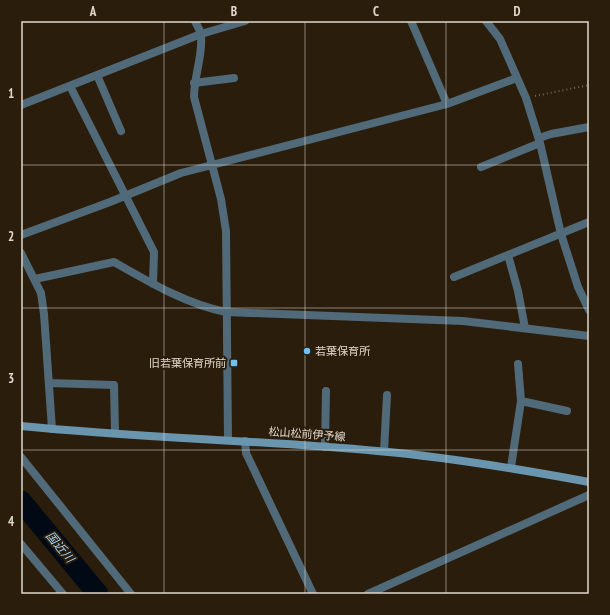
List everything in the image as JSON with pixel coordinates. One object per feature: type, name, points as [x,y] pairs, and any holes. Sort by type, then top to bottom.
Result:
[{"type":"main road","name":"松山松前伊予線","points":[[21,426],[245,440],[384,451],[511,467],[589,482]]},
{"type":"street","points":[[195,21],[202,34],[194,83],[194,97],[220,199],[226,231],[228,439]]},
{"type":"street","points":[[21,105],[202,34],[245,21]]},
{"type":"street","points":[[410,21],[447,104]]},
{"type":"street","points":[[486,21],[500,39],[526,98],[539,140],[561,234],[578,287],[589,310]]},
{"type":"street","points":[[97,75],[121,131]]},
{"type":"street","points":[[194,83],[234,78]]},
{"type":"street","points":[[21,235],[181,173],[447,104],[517,78]]},
{"type":"street","points":[[70,86],[154,252],[154,284]]},
{"type":"street","points":[[481,167],[551,134],[589,127]]},
{"type":"street","points":[[454,277],[589,222]]},
{"type":"street","points":[[21,253],[41,293],[44,314],[52,429]]},
{"type":"street","points":[[508,255],[518,291],[525,328]]},
{"type":"street","points":[[35,279],[114,262],[168,292],[215,310],[226,312],[463,322],[589,336]]},
{"type":"street","points":[[511,467],[521,402],[518,364]]},
{"type":"street","points":[[49,383],[114,385],[115,433]]},
{"type":"street","points":[[325,446],[326,391]]},
{"type":"street","points":[[384,451],[387,395]]},
{"type":"street","points":[[521,402],[567,411]]},
{"type":"street","points":[[245,440],[246,453],[313,594]]},
{"type":"street","points":[[21,457],[131,594]]},
{"type":"street","points":[[368,594],[589,495]]},
{"type":"street","points":[[21,544],[63,594]]},
{"type":"path","points":[[526,98],[589,85]]},
{"type":"waterway","name":"国近川","points":[[21,501],[98,594]]},
{"type":"place","name":"若葉保育所","points":[[307,351]]},
{"type":"place","name":"旧若葉保育所前","points":[[234,363]]}]
